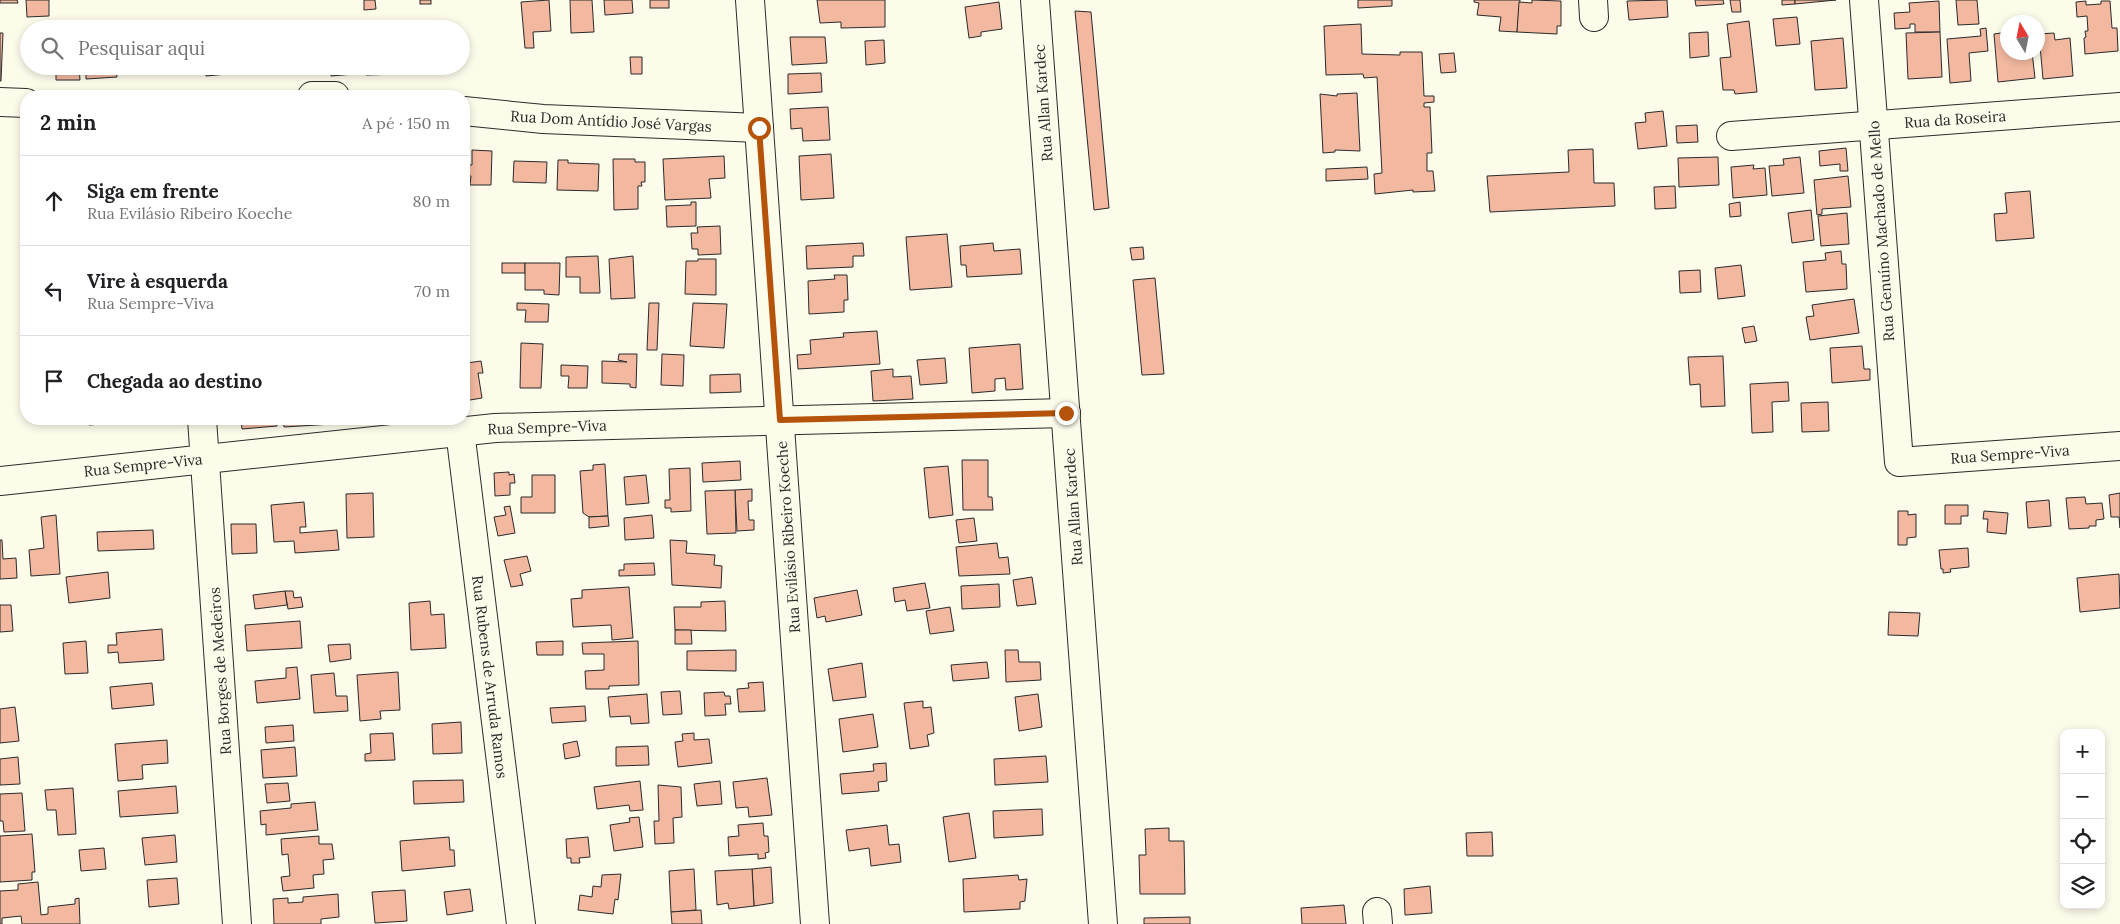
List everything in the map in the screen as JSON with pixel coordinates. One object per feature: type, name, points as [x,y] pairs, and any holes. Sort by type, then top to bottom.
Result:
[{"type":"street","name":"Rua Evilásio Ribeiro Koeche","points":[[750,0],[815,924]]},
{"type":"street","name":"Rua Allan Kardec","points":[[1035,0],[1103,924]]},
{"type":"street","name":"Rua Genuíno Machado de Mello","points":[[1864,0],[1899,462]]},
{"type":"street","points":[[0,102],[20,104]]},
{"type":"street","name":"Rua da Roseira","points":[[1731,136],[2120,107]]},
{"type":"street","name":"Rua Dom Antídio José Vargas","points":[[470,112],[543,119],[759,128]]},
{"type":"street","name":"Rua Sempre-Viva","points":[[0,481],[495,428],[1066,413]]},
{"type":"street","name":"Rua Borges de Medeiros","points":[[202,425],[237,924]]},
{"type":"street","name":"Rua Rubens de Arruda Ramos","points":[[460,431],[521,924]]},
{"type":"street","name":"Rua Sempre-Viva","points":[[1899,462],[2120,446]]},
{"type":"building","points":[[0,0],[17,0],[18,3],[0,3]]},
{"type":"building","points":[[26,0],[49,0],[49,16],[27,17]]},
{"type":"building","points":[[364,0],[375,0],[376,9],[364,10]]},
{"type":"building","points":[[420,0],[431,0],[431,4],[420,4]]},
{"type":"building","points":[[549,0],[551,31],[533,32],[534,48],[525,48],[521,2]]},
{"type":"building","points":[[570,0],[592,0],[594,32],[571,33]]},
{"type":"building","points":[[604,0],[632,0],[633,13],[605,15]]},
{"type":"building","points":[[650,0],[669,0],[669,8],[650,8]]},
{"type":"building","points":[[817,0],[885,0],[885,27],[841,28],[841,22],[820,23]]},
{"type":"building","points":[[1358,0],[1392,0],[1392,6],[1358,8]]},
{"type":"building","points":[[1474,0],[1520,0],[1517,32],[1499,31],[1501,17],[1477,15],[1479,3],[1474,2]]},
{"type":"building","points":[[1532,0],[1561,1],[1561,26],[1557,26],[1557,34],[1517,32],[1519,2],[1532,3]]},
{"type":"building","points":[[1667,0],[1668,17],[1629,20],[1627,1]]},
{"type":"building","points":[[1695,0],[1723,0],[1724,4],[1696,6]]},
{"type":"building","points":[[1730,0],[1740,0],[1741,12],[1732,12]]},
{"type":"building","points":[[1782,0],[1795,0],[1795,4],[1782,5]]},
{"type":"building","points":[[1795,0],[1836,0],[1795,4]]},
{"type":"building","points":[[1956,0],[1977,0],[1979,24],[1958,25]]},
{"type":"building","points":[[1939,1],[1940,32],[1915,32],[1915,24],[1910,24],[1910,28],[1895,29],[1894,13],[1910,12],[1909,3]]},
{"type":"building","points":[[2086,1],[2086,5],[2110,1],[2112,28],[2117,28],[2118,51],[2085,54],[2084,38],[2086,37],[2085,31],[2088,31],[2087,16],[2077,17],[2076,2]]},
{"type":"building","points":[[999,2],[1002,29],[981,32],[981,36],[969,38],[965,7]]},
{"type":"building","points":[[1075,11],[1091,12],[1109,208],[1094,210]]},
{"type":"building","points":[[1797,17],[1800,44],[1776,46],[1773,19]]},
{"type":"building","points":[[1749,21],[1757,92],[1735,94],[1734,90],[1723,90],[1720,58],[1731,57],[1727,24]]},
{"type":"building","points":[[1361,24],[1362,54],[1400,55],[1400,52],[1422,52],[1424,96],[1434,96],[1434,102],[1424,103],[1424,107],[1430,107],[1432,153],[1427,153],[1427,171],[1433,171],[1435,191],[1413,192],[1413,190],[1375,194],[1374,174],[1382,173],[1377,77],[1364,78],[1363,74],[1326,75],[1324,26]]},
{"type":"building","points":[[1986,28],[1988,51],[1969,53],[1971,81],[1950,83],[1947,39],[1981,36],[1980,29]]},
{"type":"building","points":[[1708,32],[1709,56],[1690,58],[1689,33]]},
{"type":"building","points":[[1940,32],[1942,77],[1908,79],[1906,33]]},
{"type":"building","points":[[0,33],[3,33],[1,81],[0,81]]},
{"type":"building","points":[[2000,33],[2000,60],[2033,60],[2035,78],[1998,82],[1994,34]]},
{"type":"building","points":[[2054,33],[2055,40],[2070,38],[2073,76],[2043,79],[2041,60],[2045,60],[2045,34]]},
{"type":"building","points":[[790,37],[825,37],[827,63],[792,65]]},
{"type":"building","points":[[1843,38],[1847,88],[1815,90],[1811,41]]},
{"type":"building","points":[[884,40],[885,63],[866,65],[865,41]]},
{"type":"building","points":[[1454,53],[1456,72],[1441,73],[1439,54]]},
{"type":"building","points":[[630,57],[642,57],[642,74],[631,74]]},
{"type":"building","points":[[821,73],[822,92],[788,94],[788,74]]},
{"type":"building","points":[[56,75],[80,75],[80,80],[56,80]]},
{"type":"building","points":[[86,75],[117,75],[117,77],[86,79]]},
{"type":"building","points":[[1357,93],[1360,151],[1335,150],[1335,152],[1323,153],[1320,94],[1337,96],[1337,94]]},
{"type":"building","points":[[828,107],[830,140],[803,141],[802,128],[791,129],[790,109]]},
{"type":"building","points":[[1663,111],[1667,146],[1638,149],[1635,123],[1646,122],[1645,113]]},
{"type":"building","points":[[1697,125],[1698,142],[1677,143],[1676,126]]},
{"type":"building","points":[[1846,148],[1848,171],[1840,171],[1840,164],[1820,166],[1819,151]]},
{"type":"building","points":[[1593,149],[1594,183],[1614,183],[1615,206],[1490,212],[1487,176],[1569,172],[1568,150]]},
{"type":"building","points":[[472,150],[492,151],[491,185],[470,185],[470,165],[472,165]]},
{"type":"building","points":[[831,154],[834,198],[801,200],[799,156]]},
{"type":"building","points":[[724,156],[725,178],[709,179],[711,198],[665,200],[663,159]]},
{"type":"building","points":[[1718,157],[1719,185],[1679,187],[1678,158]]},
{"type":"building","points":[[1800,157],[1804,193],[1772,196],[1769,166],[1784,165],[1783,159]]},
{"type":"building","points":[[613,159],[635,159],[635,162],[645,162],[645,182],[641,182],[642,186],[638,186],[638,209],[614,210]]},
{"type":"building","points":[[558,160],[568,160],[568,163],[599,164],[598,191],[557,190]]},
{"type":"building","points":[[514,161],[547,162],[546,183],[513,182]]},
{"type":"building","points":[[1754,165],[1753,169],[1765,168],[1767,195],[1733,198],[1731,167]]},
{"type":"building","points":[[1367,167],[1368,179],[1326,181],[1326,169]]},
{"type":"building","points":[[1848,176],[1851,207],[1822,209],[1822,214],[1817,215],[1814,180]]},
{"type":"building","points":[[1675,186],[1676,208],[1655,209],[1654,187]]},
{"type":"building","points":[[2030,191],[2034,238],[1996,241],[1994,214],[2007,213],[2005,193]]},
{"type":"building","points":[[691,202],[696,202],[696,226],[667,227],[666,206],[691,205]]},
{"type":"building","points":[[1740,202],[1741,216],[1730,217],[1729,204]]},
{"type":"building","points":[[1811,210],[1814,240],[1792,243],[1788,213]]},
{"type":"building","points":[[1847,213],[1849,244],[1821,246],[1818,216]]},
{"type":"building","points":[[720,226],[721,254],[698,255],[698,249],[692,249],[691,233],[698,233],[697,227]]},
{"type":"building","points":[[947,234],[952,287],[910,290],[906,237]]},
{"type":"building","points":[[863,243],[864,256],[853,256],[853,267],[807,269],[806,246]]},
{"type":"building","points":[[993,243],[994,251],[1020,249],[1022,274],[967,277],[966,265],[961,265],[960,246]]},
{"type":"building","points":[[1143,247],[1144,259],[1132,260],[1130,248]]},
{"type":"building","points":[[1841,251],[1842,264],[1846,264],[1847,289],[1806,292],[1803,262],[1826,260],[1825,253]]},
{"type":"building","points":[[598,256],[600,293],[580,293],[580,277],[566,277],[566,257]]},
{"type":"building","points":[[633,256],[635,298],[611,299],[609,259]]},
{"type":"building","points":[[698,259],[716,259],[716,295],[685,294],[686,261],[698,261]]},
{"type":"building","points":[[502,263],[525,263],[525,273],[502,273]]},
{"type":"building","points":[[525,263],[560,263],[559,295],[544,294],[544,290],[525,290]]},
{"type":"building","points":[[1741,265],[1745,296],[1718,299],[1715,268]]},
{"type":"building","points":[[1700,270],[1701,292],[1680,293],[1679,271]]},
{"type":"building","points":[[834,275],[847,275],[848,300],[844,300],[844,312],[809,314],[808,281],[835,279]]},
{"type":"building","points":[[1155,278],[1164,374],[1142,375],[1133,280]]},
{"type":"building","points":[[1854,299],[1859,333],[1810,340],[1806,317],[1814,316],[1812,305]]},
{"type":"building","points":[[517,303],[549,304],[548,322],[525,322],[526,310],[517,310]]},
{"type":"building","points":[[649,303],[659,303],[657,350],[647,350]]},
{"type":"building","points":[[693,303],[727,304],[724,348],[690,346]]},
{"type":"building","points":[[1754,326],[1757,341],[1745,343],[1742,328]]},
{"type":"building","points":[[877,331],[880,364],[798,369],[797,355],[811,354],[810,340],[844,337],[843,333]]},
{"type":"building","points":[[521,343],[543,344],[541,388],[520,388]]},
{"type":"building","points":[[1020,344],[1023,389],[1006,390],[1005,378],[995,379],[995,391],[972,393],[969,348]]},
{"type":"building","points":[[1862,346],[1864,369],[1870,369],[1870,380],[1832,383],[1830,348]]},
{"type":"building","points":[[619,354],[637,354],[636,388],[630,387],[630,384],[602,383],[602,361],[627,362],[618,360]]},
{"type":"building","points":[[662,354],[684,355],[683,386],[661,385]]},
{"type":"building","points":[[1723,356],[1725,406],[1701,407],[1700,384],[1690,385],[1688,357]]},
{"type":"building","points":[[945,358],[947,383],[920,385],[917,360]]},
{"type":"building","points":[[481,361],[483,373],[478,373],[482,398],[470,400],[470,363]]},
{"type":"building","points":[[561,365],[588,366],[587,388],[568,388],[569,376],[561,376]]},
{"type":"building","points":[[893,369],[893,377],[911,376],[913,399],[873,401],[871,371]]},
{"type":"building","points":[[740,374],[741,392],[710,393],[710,375]]},
{"type":"building","points":[[1788,382],[1789,401],[1772,402],[1773,432],[1752,433],[1750,384]]},
{"type":"building","points":[[1828,402],[1829,431],[1802,432],[1801,403]]},
{"type":"building","points":[[242,425],[277,425],[277,426],[242,429]]},
{"type":"building","points":[[284,425],[317,425],[284,427]]},
{"type":"building","points":[[962,460],[988,460],[988,497],[992,497],[993,510],[963,510]]},
{"type":"building","points":[[740,461],[741,480],[703,482],[702,463]]},
{"type":"building","points":[[605,464],[608,516],[589,517],[583,513],[580,471],[593,470],[593,465]]},
{"type":"building","points":[[948,466],[953,515],[929,518],[924,468]]},
{"type":"building","points":[[690,468],[691,511],[671,512],[671,508],[665,508],[665,500],[670,500],[669,469]]},
{"type":"building","points":[[509,472],[509,475],[514,474],[515,483],[510,483],[510,495],[495,496],[494,473]]},
{"type":"building","points":[[532,475],[555,475],[555,513],[521,513],[521,497],[532,497]]},
{"type":"building","points":[[646,475],[649,503],[626,505],[624,477]]},
{"type":"building","points":[[752,489],[752,501],[748,501],[749,520],[754,520],[754,530],[737,531],[735,490]]},
{"type":"building","points":[[735,490],[736,533],[707,534],[705,491]]},
{"type":"building","points":[[373,493],[374,537],[347,538],[346,494]]},
{"type":"building","points":[[2120,493],[2120,528],[2119,517],[2111,517],[2109,495]]},
{"type":"building","points":[[2085,497],[2086,504],[2102,503],[2104,519],[2096,520],[2096,526],[2089,526],[2089,528],[2069,529],[2066,498]]},
{"type":"building","points":[[2049,500],[2051,526],[2028,528],[2026,502]]},
{"type":"building","points":[[304,502],[306,527],[300,527],[300,533],[337,530],[339,550],[295,553],[294,541],[274,542],[271,505]]},
{"type":"building","points":[[1945,505],[1968,505],[1968,516],[1961,516],[1961,524],[1945,524]]},
{"type":"building","points":[[510,506],[515,533],[498,536],[494,517],[506,515],[504,507]]},
{"type":"building","points":[[1898,511],[1908,511],[1908,515],[1916,514],[1916,537],[1907,538],[1907,545],[1898,545]]},
{"type":"building","points":[[1984,511],[2008,513],[2006,534],[1987,532],[1988,519],[1983,519]]},
{"type":"building","points":[[56,515],[60,574],[31,576],[29,550],[44,548],[41,517]]},
{"type":"building","points":[[652,515],[654,538],[625,540],[624,518]]},
{"type":"building","points":[[608,516],[609,526],[589,528],[589,517]]},
{"type":"building","points":[[974,518],[977,541],[959,543],[956,520]]},
{"type":"building","points":[[231,524],[256,524],[257,553],[232,554]]},
{"type":"building","points":[[153,530],[154,549],[98,551],[97,532]]},
{"type":"building","points":[[0,540],[2,540],[3,559],[16,558],[17,578],[0,579]]},
{"type":"building","points":[[670,540],[687,541],[686,553],[715,555],[714,565],[722,566],[721,588],[672,585]]},
{"type":"building","points":[[997,543],[999,558],[1008,557],[1010,574],[959,576],[956,547]]},
{"type":"building","points":[[1968,548],[1969,567],[1950,569],[1951,572],[1943,573],[1939,550]]},
{"type":"building","points":[[527,556],[531,571],[520,574],[523,585],[511,587],[504,560]]},
{"type":"building","points":[[654,563],[655,575],[619,576],[619,570],[624,570],[624,564]]},
{"type":"building","points":[[108,572],[110,598],[69,603],[66,577]]},
{"type":"building","points":[[2119,574],[2120,608],[2080,612],[2077,578]]},
{"type":"building","points":[[1032,577],[1036,604],[1017,606],[1013,580]]},
{"type":"building","points":[[925,583],[930,608],[907,611],[905,600],[895,602],[893,588]]},
{"type":"building","points":[[999,584],[1000,607],[962,609],[961,586]]},
{"type":"building","points":[[629,587],[633,638],[612,640],[611,625],[573,627],[571,599],[582,598],[582,590]]},
{"type":"building","points":[[857,590],[862,615],[826,622],[825,616],[817,618],[814,598]]},
{"type":"building","points":[[285,591],[293,591],[294,598],[301,597],[303,607],[288,609]]},
{"type":"building","points":[[285,591],[287,605],[255,609],[253,595]]},
{"type":"building","points":[[430,601],[431,615],[444,614],[446,648],[411,650],[409,603]]},
{"type":"building","points":[[725,601],[726,631],[675,630],[674,607],[701,607],[701,602]]},
{"type":"building","points":[[0,605],[11,605],[13,631],[0,632]]},
{"type":"building","points":[[950,607],[954,631],[930,634],[926,611]]},
{"type":"building","points":[[1889,612],[1920,613],[1918,636],[1888,635]]},
{"type":"building","points":[[300,621],[302,648],[247,651],[245,625]]},
{"type":"building","points":[[162,629],[164,660],[119,663],[118,652],[108,653],[108,645],[117,645],[116,633]]},
{"type":"building","points":[[675,630],[691,630],[692,644],[675,644]]},
{"type":"building","points":[[86,641],[88,673],[65,674],[63,643]]},
{"type":"building","points":[[563,641],[563,655],[537,655],[536,642]]},
{"type":"building","points":[[638,641],[639,685],[609,686],[609,689],[586,689],[585,671],[604,670],[604,654],[583,654],[582,643]]},
{"type":"building","points":[[350,644],[351,659],[330,662],[328,645]]},
{"type":"building","points":[[736,650],[736,671],[687,670],[687,651]]},
{"type":"building","points":[[1005,650],[1018,650],[1019,662],[1040,662],[1041,680],[1006,682]]},
{"type":"building","points":[[987,662],[989,678],[953,681],[951,665]]},
{"type":"building","points":[[862,663],[866,697],[833,701],[828,669]]},
{"type":"building","points":[[297,667],[300,699],[257,703],[255,681],[286,678],[286,668]]},
{"type":"building","points":[[398,672],[400,710],[380,711],[381,719],[360,721],[357,675]]},
{"type":"building","points":[[334,673],[336,696],[347,696],[348,711],[314,713],[311,675]]},
{"type":"building","points":[[763,682],[765,711],[739,712],[737,689],[749,688],[748,683]]},
{"type":"building","points":[[152,683],[154,705],[112,709],[110,687]]},
{"type":"building","points":[[680,691],[682,714],[663,715],[661,692]]},
{"type":"building","points":[[724,692],[725,696],[730,696],[731,704],[725,704],[726,715],[705,716],[704,693]]},
{"type":"building","points":[[647,694],[649,723],[631,724],[630,716],[610,717],[608,697]]},
{"type":"building","points":[[1038,694],[1042,727],[1019,731],[1015,697]]},
{"type":"building","points":[[923,701],[923,708],[931,707],[934,733],[927,735],[929,746],[910,749],[904,703]]},
{"type":"building","points":[[585,706],[586,721],[552,723],[550,708]]},
{"type":"building","points":[[15,707],[19,741],[0,743],[0,709]]},
{"type":"building","points":[[873,714],[878,747],[843,752],[839,719]]},
{"type":"building","points":[[461,722],[462,753],[433,754],[432,724]]},
{"type":"building","points":[[293,725],[294,741],[266,743],[265,727]]},
{"type":"building","points":[[393,733],[395,760],[365,761],[365,754],[371,753],[370,734]]},
{"type":"building","points":[[694,733],[694,740],[709,739],[712,763],[678,767],[675,742],[683,741],[682,734]]},
{"type":"building","points":[[167,740],[168,763],[142,765],[143,779],[118,781],[115,744]]},
{"type":"building","points":[[577,741],[580,756],[565,759],[563,744]]},
{"type":"building","points":[[648,746],[649,765],[616,766],[616,747]]},
{"type":"building","points":[[295,747],[297,776],[263,778],[261,750]]},
{"type":"building","points":[[1046,756],[1048,782],[995,785],[994,759]]},
{"type":"building","points":[[18,757],[20,784],[0,785],[0,759]]},
{"type":"building","points":[[886,763],[887,781],[878,782],[879,791],[842,794],[840,774],[874,771],[873,764]]},
{"type":"building","points":[[767,778],[772,815],[749,817],[748,807],[736,808],[733,782]]},
{"type":"building","points":[[463,780],[464,802],[414,804],[413,781]]},
{"type":"building","points":[[640,781],[643,810],[630,811],[629,805],[597,809],[594,787]]},
{"type":"building","points":[[720,781],[722,804],[697,806],[694,784]]},
{"type":"building","points":[[288,783],[290,801],[267,803],[265,784]]},
{"type":"building","points":[[658,785],[681,787],[682,817],[673,818],[674,843],[655,844],[654,821],[659,821]]},
{"type":"building","points":[[176,786],[178,813],[120,817],[118,791]]},
{"type":"building","points":[[73,788],[76,834],[58,835],[56,810],[47,810],[45,790]]},
{"type":"building","points":[[22,793],[25,831],[4,832],[3,821],[0,821],[0,794]]},
{"type":"building","points":[[315,802],[318,830],[266,835],[266,824],[261,825],[260,811],[291,808],[291,804]]},
{"type":"building","points":[[1042,809],[1043,835],[994,838],[993,811]]},
{"type":"building","points":[[969,813],[976,858],[949,862],[943,817]]},
{"type":"building","points":[[639,817],[643,847],[614,851],[610,825],[630,822],[629,818]]},
{"type":"building","points":[[763,823],[764,836],[768,836],[769,852],[765,853],[766,858],[758,859],[758,854],[729,856],[728,837],[739,836],[738,825]]},
{"type":"building","points":[[887,825],[889,845],[899,844],[901,862],[871,866],[869,848],[849,851],[846,830]]},
{"type":"building","points":[[1169,828],[1169,841],[1184,841],[1185,894],[1140,894],[1139,855],[1146,855],[1145,829]]},
{"type":"building","points":[[1492,832],[1493,856],[1467,856],[1466,833]]},
{"type":"building","points":[[32,834],[35,872],[32,872],[32,880],[0,882],[0,836]]},
{"type":"building","points":[[175,835],[177,862],[145,865],[142,838]]},
{"type":"building","points":[[319,836],[319,844],[332,844],[334,859],[323,860],[324,874],[313,875],[314,888],[283,891],[281,877],[290,876],[288,854],[282,855],[281,839]]},
{"type":"building","points":[[449,837],[450,850],[454,850],[455,866],[402,871],[400,841]]},
{"type":"building","points":[[588,837],[590,857],[579,858],[580,863],[571,863],[571,858],[567,858],[566,839]]},
{"type":"building","points":[[104,848],[106,869],[81,871],[79,850]]},
{"type":"building","points":[[771,867],[773,903],[754,906],[752,869]]},
{"type":"building","points":[[694,869],[696,910],[671,912],[669,871]]},
{"type":"building","points":[[752,869],[754,906],[729,909],[728,903],[717,905],[715,871]]},
{"type":"building","points":[[621,874],[618,900],[615,899],[613,914],[578,910],[580,895],[592,897],[593,886],[601,887],[602,875]]},
{"type":"building","points":[[1018,875],[1019,880],[1027,879],[1025,901],[1020,902],[1020,909],[964,912],[963,879]]},
{"type":"building","points":[[177,878],[179,904],[149,907],[147,880]]},
{"type":"building","points":[[38,882],[41,915],[48,914],[48,907],[75,904],[75,899],[79,898],[80,924],[22,924],[21,916],[2,918],[2,924],[0,924],[0,891],[18,890],[18,884]]},
{"type":"building","points":[[1430,886],[1432,913],[1405,915],[1404,889]]},
{"type":"building","points":[[470,889],[473,911],[447,915],[444,892]]},
{"type":"building","points":[[405,890],[407,921],[375,923],[372,892]]},
{"type":"building","points":[[338,894],[339,917],[321,919],[321,924],[274,924],[273,899],[288,898],[288,903],[303,902],[303,897]]},
{"type":"building","points":[[1344,905],[1346,924],[1302,924],[1301,908]]},
{"type":"building","points":[[701,910],[702,924],[672,924],[671,912]]},
{"type":"building","points":[[1190,917],[1190,924],[1144,924],[1144,918]]},
{"type":"route","points":[[759,128],[780,420],[1066,413]]}]
